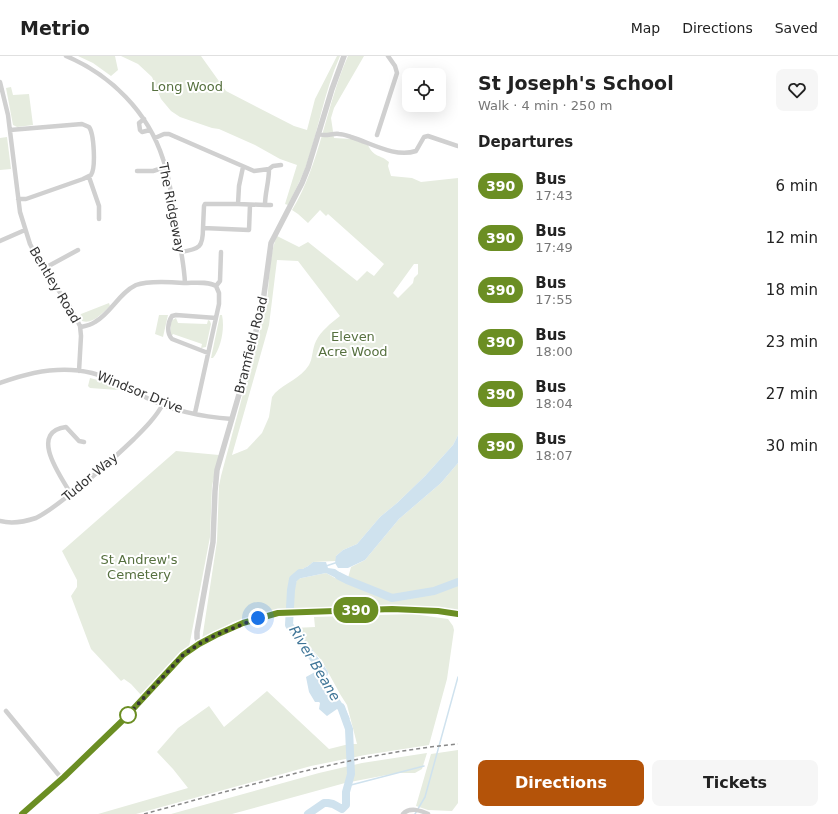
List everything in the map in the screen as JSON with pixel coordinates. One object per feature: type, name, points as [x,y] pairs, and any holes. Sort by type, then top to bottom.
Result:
[{"type":"main road","points":[[22,814],[122,721],[183,655],[199,644],[243,623],[272,614],[352,610],[400,609],[438,611],[458,614]]},
{"type":"street","name":"The Ridgeway","points":[[66,56],[86,66],[111,82],[130,100],[150,130],[161,153],[166,168],[185,283]]},
{"type":"street","name":"Bramfield Road","points":[[199,644],[196,636],[213,542],[216,481],[263,302],[271,243],[302,183],[344,56]]},
{"type":"street","points":[[377,135],[396,73],[395,66],[388,56]]},
{"type":"street","name":"Bentley Road","points":[[0,82],[2,102],[10,130],[18,199],[25,230],[30,244],[43,269],[69,305],[81,327],[79,371]]},
{"type":"street","points":[[144,119],[139,123],[140,130],[142,132],[150,130]]},
{"type":"street","points":[[10,130],[82,124],[87,125],[91,129],[92,135],[93,171],[89,177],[26,199],[18,199]]},
{"type":"street","points":[[154,138],[164,134],[169,134],[256,172],[269,170],[273,166],[281,165]]},
{"type":"street","points":[[318,134],[323,136],[340,134],[366,141],[386,150],[403,153],[416,151],[424,138],[428,136],[458,146]]},
{"type":"street","points":[[238,204],[239,186],[243,167]]},
{"type":"street","points":[[137,171],[153,171],[166,168]]},
{"type":"street","points":[[265,205],[265,192],[269,182],[269,170]]},
{"type":"street","points":[[89,177],[99,206],[99,218]]},
{"type":"street","points":[[181,252],[201,245],[203,239],[205,204],[271,205]]},
{"type":"street","points":[[203,228],[249,230],[250,205]]},
{"type":"street","points":[[0,240],[25,230]]},
{"type":"street","points":[[43,269],[78,250]]},
{"type":"street","points":[[216,286],[220,281],[221,252]]},
{"type":"street","points":[[81,327],[92,324],[101,318],[128,291],[138,285],[163,282],[210,284],[216,286],[219,296],[216,318],[195,413]]},
{"type":"street","points":[[208,353],[172,339],[168,332],[170,319],[172,316],[176,315],[216,318]]},
{"type":"street","name":"Windsor Drive","points":[[0,383],[22,375],[51,370],[92,373],[122,384],[163,404],[195,413],[232,419]]},
{"type":"street","name":"Tudor Way","points":[[0,521],[20,522],[37,517],[71,494],[124,449],[158,413],[163,404]]},
{"type":"street","points":[[71,494],[59,474],[51,456],[47,444],[48,439],[52,433],[66,428],[80,441],[84,442]]},
{"type":"street","points":[[6,711],[62,778]]},
{"type":"street","points":[[403,814],[407,810],[418,810],[427,813]]},
{"type":"green space","points":[[78,56],[115,56],[118,70],[111,76],[93,63]]},
{"type":"green space","name":"Long Wood","points":[[121,56],[201,56],[226,91],[294,126],[307,130],[315,99],[337,56],[340,56],[325,98],[305,169],[288,205],[285,204],[297,165],[280,159],[255,145],[219,129],[180,117],[171,111],[161,99],[152,77],[138,64]]},
{"type":"green space","name":"Eleven Acre Wood","points":[[348,56],[364,56],[334,108],[331,118],[334,138],[352,139],[368,145],[375,154],[389,162],[388,166],[391,176],[412,178],[421,182],[458,178],[458,435],[453,445],[425,476],[380,517],[357,544],[343,550],[336,556],[336,561],[313,562],[297,572],[291,580],[289,586],[289,596],[293,594],[297,579],[326,573],[387,599],[396,600],[414,598],[458,585],[458,612],[284,610],[259,614],[233,622],[202,640],[217,541],[219,486],[266,308],[272,253],[277,236],[299,247],[308,242],[357,281],[367,271],[374,276],[384,264],[328,214],[326,216],[320,210],[308,223],[292,210],[302,192],[309,174],[340,75]],"holes":[[[277,260],[298,261],[340,316],[326,327],[318,337],[306,370],[279,389],[272,397],[269,417],[262,433],[247,449],[232,455],[269,325]],[[414,264],[418,264],[418,274],[414,278],[413,283],[398,298],[393,293]]]},
{"type":"green space","points":[[11,87],[13,95],[29,94],[33,125],[17,127],[13,125],[6,88]]},
{"type":"green space","points":[[7,137],[11,169],[0,170],[0,138]]},
{"type":"green space","points":[[109,303],[110,306],[94,320],[86,322],[82,321],[80,316],[81,314]]},
{"type":"green space","points":[[159,315],[168,315],[163,337],[155,334]]},
{"type":"green space","points":[[220,315],[222,315],[223,320],[222,338],[216,354],[213,358],[211,358]]},
{"type":"green space","points":[[176,318],[178,323],[207,324],[208,320],[210,321],[211,324],[206,347],[201,348],[202,344],[173,334],[171,337],[171,321]]},
{"type":"green space","points":[[90,378],[109,383],[119,388],[118,390],[90,388],[88,386]]},
{"type":"green space","name":"St Andrew's Cemetery","points":[[176,451],[219,455],[212,486],[210,537],[189,647],[141,695],[124,679],[121,681],[91,649],[71,596],[77,587],[77,580],[62,551]]},
{"type":"green space","points":[[458,463],[458,580],[416,593],[392,596],[349,579],[351,567],[365,560],[399,519],[441,483]]},
{"type":"green space","points":[[413,614],[448,619],[454,630],[447,679],[429,745],[365,755],[311,766],[136,814],[98,814],[188,788],[157,752],[178,728],[209,706],[224,727],[267,691],[329,749],[349,744],[357,744],[347,705],[322,661],[294,628],[315,627],[314,617]]},
{"type":"green space","points":[[458,750],[458,803],[452,811],[428,810],[416,806],[431,754]]},
{"type":"green space","points":[[427,753],[422,769],[415,773],[397,773],[345,783],[232,814],[171,814],[319,773],[362,763]]},
{"type":"water","points":[[458,435],[458,463],[441,483],[399,519],[365,560],[348,568],[338,568],[335,563],[336,556],[343,550],[357,544],[380,517],[425,476],[453,445]]},
{"type":"water","points":[[313,562],[326,562],[328,568],[335,569],[348,578],[348,584],[326,573],[297,579],[294,575]]},
{"type":"water","points":[[322,664],[333,689],[350,719],[343,716],[341,711],[337,709],[327,716],[319,709],[320,703],[315,702],[309,692],[306,677],[315,672],[316,666]]},
{"type":"waterway","points":[[326,566],[335,563]]},
{"type":"waterway","name":"River Beane","points":[[304,573],[300,573],[293,579],[289,625],[324,673]]},
{"type":"waterway","name":"River Beane","points":[[339,576],[392,598],[434,591],[458,582]]},
{"type":"waterway","points":[[415,814],[425,797],[458,677]]},
{"type":"waterway","name":"River Beane","points":[[308,814],[324,803],[333,804],[342,809],[346,805],[346,792],[351,774],[349,729],[341,707]]},
{"type":"waterway","points":[[347,786],[424,766]]},
{"type":"railway","points":[[144,814],[261,782],[339,763],[378,755],[458,744]]},
{"type":"bus line","name":"390","points":[[22,814],[64,777],[122,721],[146,697],[183,655],[216,635],[243,623],[278,613],[414,609],[458,614]]},
{"type":"route","points":[[128,715],[126,717],[183,655],[216,635],[258,618]]}]
